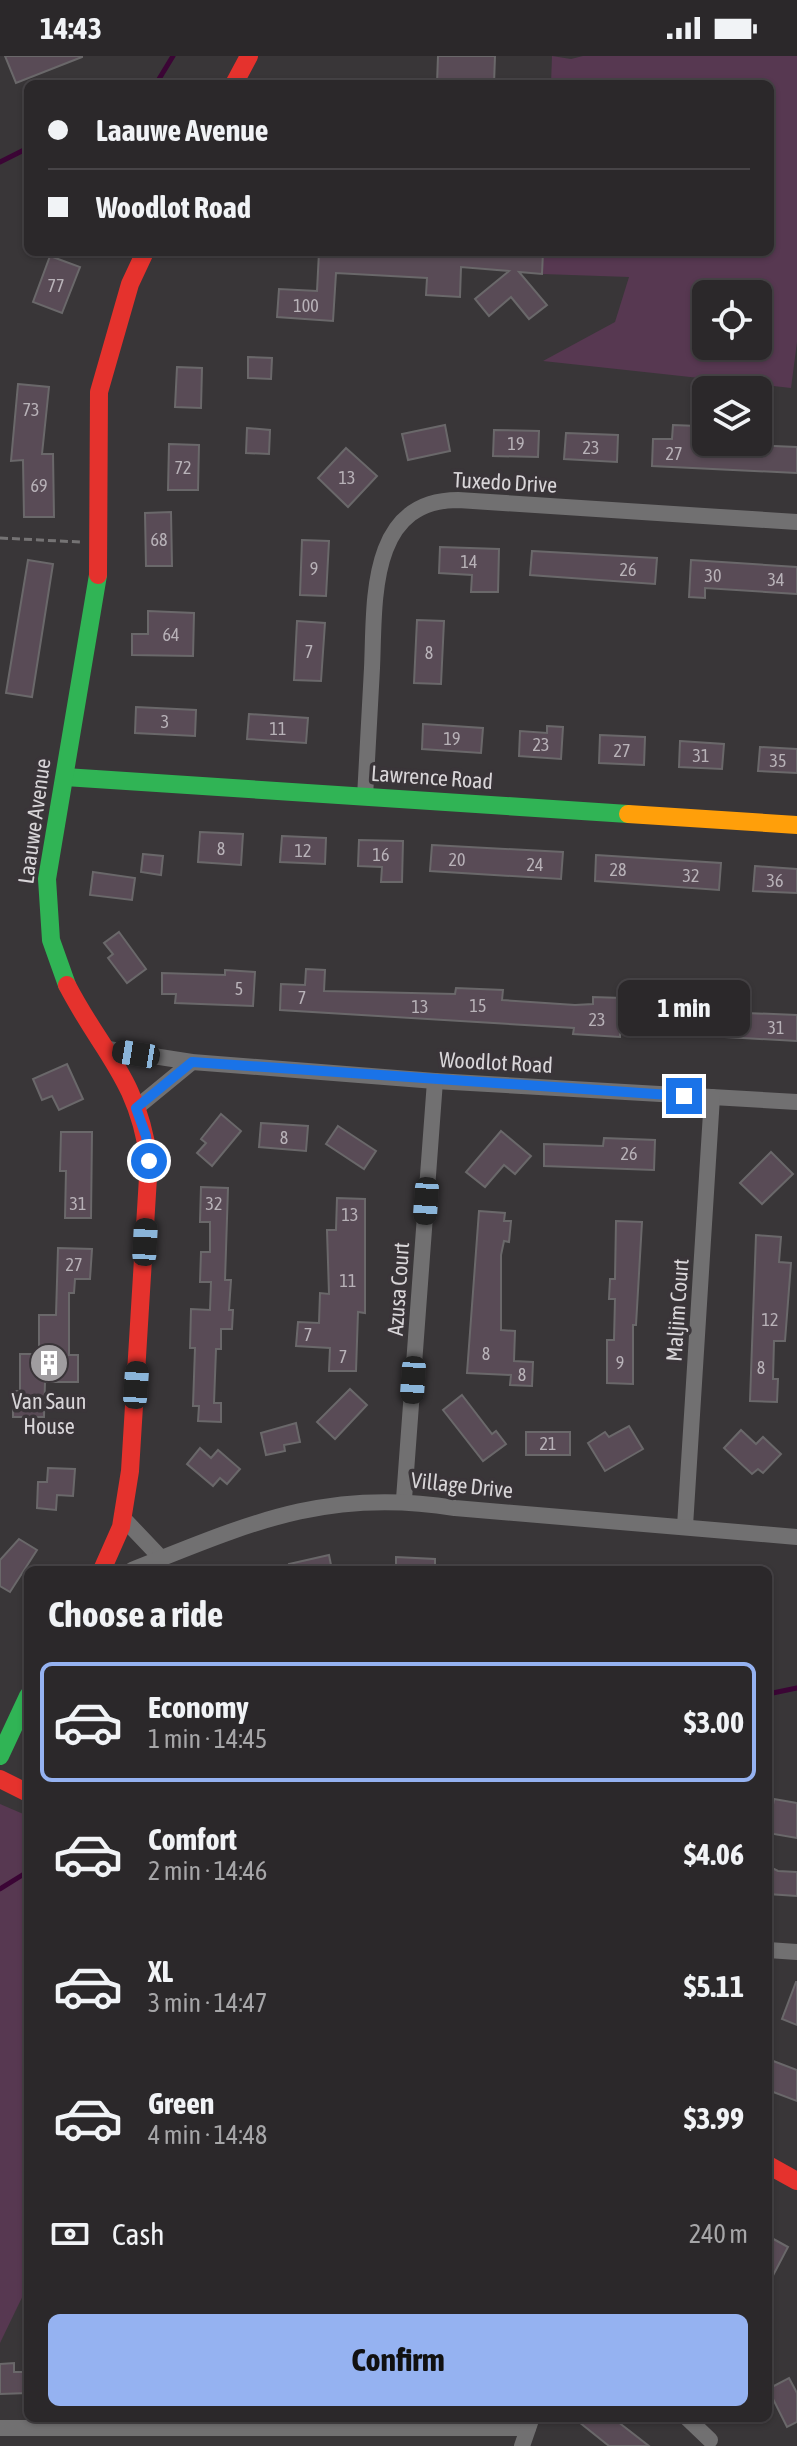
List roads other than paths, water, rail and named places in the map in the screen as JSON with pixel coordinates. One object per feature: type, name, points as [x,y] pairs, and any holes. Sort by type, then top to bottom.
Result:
[{"type":"street","points":[[236,80],[249,56]]},
{"type":"street","name":"Laauwe Avenue","points":[[104,1566],[122,1517],[130,1471],[148,1183],[146,1136],[124,1074],[56,960],[50,932],[47,879],[98,573],[99,392],[115,329],[143,256]]},
{"type":"street","name":"Tuxedo Drive","points":[[365,797],[376,580],[389,540],[415,511],[441,500],[458,500],[797,522]]},
{"type":"street","name":"Lawrence Road","points":[[65,777],[797,825]]},
{"type":"street","name":"Woodlot Road","points":[[108,1049],[192,1062],[435,1081],[797,1102]]},
{"type":"street","points":[[136,1108],[192,1062]]},
{"type":"street","name":"Azusa Court","points":[[404,1499],[435,1081]]},
{"type":"street","name":"Maljim Court","points":[[685,1526],[712,1097]]},
{"type":"street","name":"Village Drive","points":[[154,1563],[279,1515],[324,1505],[404,1499],[455,1508],[797,1537]]},
{"type":"street","points":[[122,1517],[154,1563]]},
{"type":"street","points":[[0,1756],[24,1705]]},
{"type":"street","points":[[0,1779],[24,1791]]},
{"type":"street","points":[[772,1950],[797,1952]]},
{"type":"street","points":[[772,2167],[797,2181]]},
{"type":"street","points":[[691,2422],[710,2440]]},
{"type":"street","points":[[0,2428],[530,2423],[522,2446]]},
{"type":"waterway","points":[[158,80],[173,56]]},
{"type":"waterway","points":[[0,162],[24,150]]},
{"type":"waterway","points":[[772,1693],[797,1688]]},
{"type":"waterway","points":[[0,1889],[24,1874]]},
{"type":"place","name":"Van Saun House","points":[[49,1363]]}]
